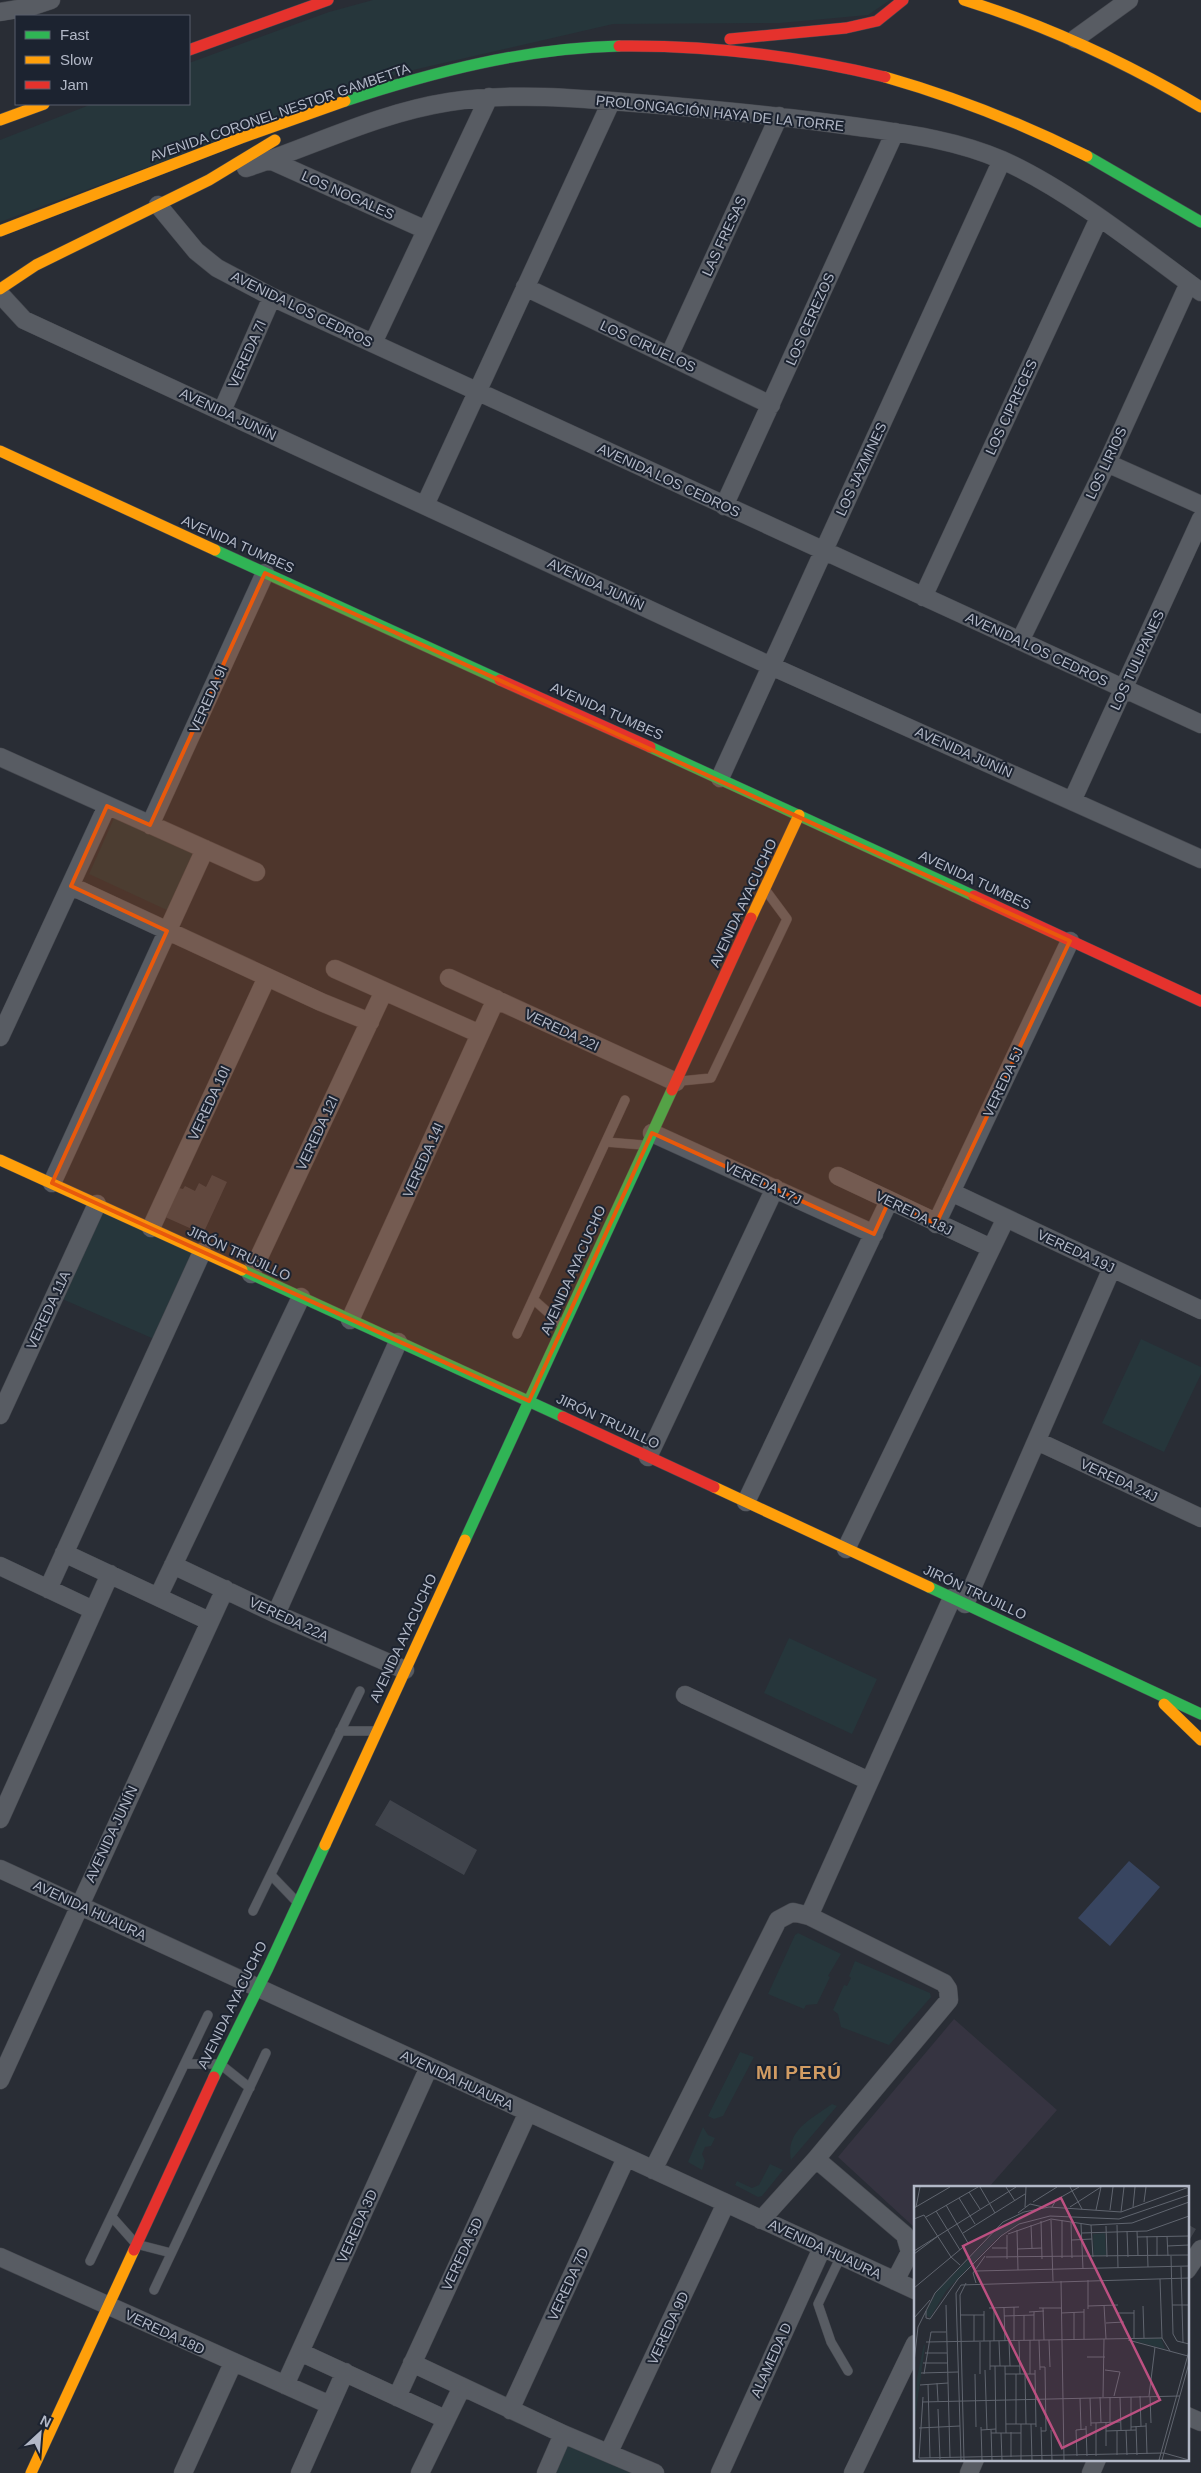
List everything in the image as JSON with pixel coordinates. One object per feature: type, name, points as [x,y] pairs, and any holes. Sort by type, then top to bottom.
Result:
[{"type":"main road","points":[[190,50],[328,0]]},
{"type":"main road","points":[[659,45],[846,28],[877,21],[903,0]]},
{"type":"main road","points":[[964,0],[1011,14],[1075,39],[1134,68],[1201,107]]},
{"type":"main road","points":[[988,0],[1011,14]]},
{"type":"main road","name":"AVENIDA CORONEL NESTOR GAMBETTA","points":[[0,231],[179,161],[326,109],[420,79],[488,61],[606,45],[659,45],[780,56],[884,77],[925,89],[1001,117],[1077,150],[1162,197],[1201,222]]},
{"type":"main road","points":[[0,120],[41,105]]},
{"type":"main road","points":[[0,289],[36,265],[208,180],[326,109]]},
{"type":"main road","name":"AVENIDA TUMBES","points":[[0,451],[720,778],[1201,1001]]},
{"type":"main road","name":"AVENIDA AYACUCHO","points":[[32,2473],[136,2244],[406,1670],[649,1139],[766,891],[799,815]]},
{"type":"main road","name":"JIRÓN TRUJILLO","points":[[0,1160],[529,1401],[1201,1714]]},
{"type":"main road","points":[[1150,1690],[1201,1740]]},
{"type":"street","points":[[0,12],[30,7],[51,0]]},
{"type":"street","points":[[1075,39],[1128,0]]},
{"type":"street","points":[[373,343],[489,97]]},
{"type":"street","name":"PROLONGACIÓN HAYA DE LA TORRE","points":[[208,180],[270,160],[372,121],[448,102],[489,97],[611,102],[779,116],[939,139],[1002,160],[1035,177],[1099,218],[1195,287]]},
{"type":"street","points":[[425,505],[611,102]]},
{"type":"street","name":"LAS FRESAS","points":[[669,356],[779,116]]},
{"type":"street","name":"LOS CEREZOS","points":[[724,506],[772,405],[895,132]]},
{"type":"street","name":"LOS NOGALES","points":[[270,160],[426,230]]},
{"type":"street","name":"LOS JAZMINES","points":[[720,778],[1002,160]]},
{"type":"street","name":"AVENIDA LOS CEDROS","points":[[158,205],[196,251],[217,268],[272,297],[1201,724]]},
{"type":"street","name":"LOS CIPRECES","points":[[923,597],[1099,218]]},
{"type":"street","name":"LOS CIRUELOS","points":[[525,287],[772,405]]},
{"type":"street","name":"LOS LIRIOS","points":[[1020,641],[1195,287]]},
{"type":"street","name":"AVENIDA JUNÍN","points":[[0,294],[24,320],[771,666],[1201,859]]},
{"type":"street","name":"VEREDA 7I","points":[[222,411],[272,297]]},
{"type":"street","points":[[1107,462],[1201,505]]},
{"type":"street","name":"LOS TULIPANES","points":[[1072,800],[1201,519]]},
{"type":"street","name":"VEREDA 9I","points":[[150,825],[265,573]]},
{"type":"street","points":[[1,760],[256,872]]},
{"type":"street","points":[[0,1037],[107,806]]},
{"type":"street","points":[[52,1183],[205,849]]},
{"type":"street","points":[[71,886],[267,977],[370,1022]]},
{"type":"street","name":"VEREDA 5J","points":[[936,1224],[1070,940]]},
{"type":"street","points":[[335,969],[480,1034]]},
{"type":"street","name":"VEREDA 10I","points":[[151,1228],[267,977]]},
{"type":"street","name":"VEREDA 22I","points":[[449,978],[676,1082]]},
{"type":"street","name":"VEREDA 12I","points":[[251,1274],[384,992]]},
{"type":"street","name":"VEREDA 14I","points":[[350,1320],[496,999]]},
{"type":"street","name":"VEREDA 17J","points":[[649,1139],[775,1188],[874,1234]]},
{"type":"street","name":"VEREDA 18J","points":[[838,1176],[936,1224],[991,1248]]},
{"type":"street","points":[[648,1457],[775,1188]]},
{"type":"street","name":"VEREDA 19J","points":[[952,1192],[1201,1310]]},
{"type":"street","points":[[746,1502],[889,1201]]},
{"type":"street","name":"VEREDA 11A","points":[[0,1416],[97,1204]]},
{"type":"street","points":[[846,1548],[1006,1218]]},
{"type":"street","points":[[48,1589],[202,1252]]},
{"type":"street","points":[[809,1916],[869,1781],[1037,1441],[1112,1268]]},
{"type":"street","points":[[158,1597],[301,1297]]},
{"type":"street","points":[[276,1614],[398,1342]]},
{"type":"street","name":"VEREDA 24J","points":[[1037,1441],[1201,1518]]},
{"type":"street","points":[[64,1553],[209,1621]]},
{"type":"street","name":"VEREDA 22A","points":[[173,1565],[276,1614],[406,1670]]},
{"type":"street","points":[[0,1566],[93,1610]]},
{"type":"street","points":[[0,1819],[110,1574]]},
{"type":"street","name":"AVENIDA JUNÍN","points":[[0,2080],[225,1589]]},
{"type":"street","points":[[685,1695],[869,1781]]},
{"type":"street","name":"AVENIDA HUAURA","points":[[0,1869],[914,2290]]},
{"type":"street","points":[[653,2170],[778,1920],[793,1912],[809,1916],[944,1983],[949,1994],[944,2007],[816,2159],[761,2220]]},
{"type":"street","name":"VEREDA 3D","points":[[285,2385],[429,2067]]},
{"type":"street","name":"VEREDA 5D","points":[[397,2397],[528,2112]]},
{"type":"street","name":"VEREDA 7D","points":[[510,2410],[626,2158]]},
{"type":"street","points":[[816,2159],[905,2235],[910,2252],[895,2281]]},
{"type":"street","name":"VEREDA 9D","points":[[609,2452],[726,2204]]},
{"type":"street","name":"ALAMEDA D","points":[[720,2473],[822,2248]]},
{"type":"street","points":[[1188,2268],[1201,2249]]},
{"type":"street","name":"VEREDA 18D","points":[[0,2257],[330,2405]]},
{"type":"street","points":[[853,2473],[914,2346]]},
{"type":"street","points":[[300,2352],[445,2419]]},
{"type":"street","points":[[183,2473],[233,2363]]},
{"type":"street","points":[[412,2363],[510,2410],[655,2473]]},
{"type":"street","points":[[300,2473],[345,2372]]},
{"type":"street","points":[[420,2473],[462,2387]]},
{"type":"street","points":[[1188,2416],[1201,2422]]},
{"type":"street","points":[[546,2473],[564,2434]]},
{"type":"street","points":[[969,2473],[975,2460]]},
{"type":"street","points":[[1091,2473],[1097,2460]]},
{"type":"lane","points":[[676,1082],[711,1078],[787,919],[766,891]]},
{"type":"lane","points":[[517,1334],[625,1100]]},
{"type":"lane","points":[[606,1142],[649,1139]]},
{"type":"lane","points":[[533,1299],[564,1327]]},
{"type":"lane","points":[[253,1911],[360,1691]]},
{"type":"lane","points":[[340,1731],[377,1731]]},
{"type":"lane","points":[[271,1875],[297,1901]]},
{"type":"lane","points":[[90,2261],[208,2015]]},
{"type":"lane","points":[[154,2290],[266,2053]]},
{"type":"lane","points":[[185,2064],[220,2064],[250,2088]]},
{"type":"lane","points":[[112,2217],[136,2244],[171,2253]]},
{"type":"lane","points":[[841,2256],[818,2304],[831,2342],[848,2371]]},
{"type":"highlighted area","points":[[265,573],[1070,941],[936,1224],[889,1201],[874,1234],[652,1133],[529,1401],[52,1183],[167,931],[71,886],[107,806],[150,825]]},
{"type":"shaded area","points":[[373,0],[890,0],[868,15],[780,23],[613,24],[400,73],[0,222],[0,140],[89,105],[190,105],[190,63],[329,12]]},
{"type":"shaded area","points":[[115,816],[198,855],[171,912],[89,874]]},
{"type":"shaded area","points":[[99,1210],[195,1255],[154,1339],[60,1298]]},
{"type":"shaded area","points":[[1141,1339],[1201,1367],[1201,1374],[1164,1452],[1102,1423]]},
{"type":"shaded area","points":[[789,1638],[877,1679],[852,1734],[764,1693]]},
{"type":"shaded area","points":[[798,1933],[841,1954],[828,1976],[830,1977],[817,2004],[806,2005],[804,2009],[768,1994],[795,1935]]},
{"type":"shaded area","points":[[855,1961],[930,1993],[931,1997],[889,2045],[841,2027],[838,2014],[833,2010],[844,1985],[847,1986],[851,1978],[849,1976]]},
{"type":"shaded area","points":[[954,2019],[1057,2110],[990,2186],[914,2186],[914,2227],[838,2157]]},
{"type":"shaded area","points":[[740,2052],[754,2057],[723,2116],[714,2119],[708,2116]]},
{"type":"shaded area","points":[[832,2104],[837,2106],[791,2160],[790,2150],[796,2133],[808,2121]]},
{"type":"shaded area","points":[[703,2127],[708,2135],[715,2138],[711,2146],[705,2147],[702,2154],[705,2161],[702,2170],[688,2162]]},
{"type":"shaded area","points":[[770,2164],[783,2170],[762,2196],[758,2197],[735,2185],[737,2181],[752,2188],[759,2185]]},
{"type":"shaded area","points":[[569,2441],[637,2473],[555,2473]]},
{"type":"water","points":[[1129,1861],[1160,1887],[1110,1946],[1078,1918]]},
{"type":"building","points":[[212,1175],[227,1182],[203,1234],[165,1217],[179,1188],[183,1189],[185,1186],[195,1191],[199,1183],[206,1187]]},
{"type":"building","points":[[390,1800],[477,1850],[464,1875],[375,1825]]},
{"type":"building","points":[[1188,2225],[1196,2229],[1188,2242]]},
{"type":"traffic: fast","points":[[345,101],[412,80],[480,63],[549,51],[619,46]]},
{"type":"traffic: fast","points":[[1087,156],[1201,222]]},
{"type":"traffic: fast","points":[[215,550],[500,680]]},
{"type":"traffic: fast","points":[[650,747],[974,896]]},
{"type":"traffic: fast","points":[[465,1540],[672,1090]]},
{"type":"traffic: fast","points":[[242,1270],[563,1417]]},
{"type":"traffic: fast","points":[[929,1587],[1201,1714]]},
{"type":"traffic: fast","points":[[214,2077],[268,1968],[325,1845]]},
{"type":"traffic: slow","points":[[964,0],[1026,21],[1086,46],[1144,75],[1201,107]]},
{"type":"traffic: slow","points":[[885,77],[937,93],[988,112],[1087,156]]},
{"type":"traffic: slow","points":[[0,231],[241,138],[345,101]]},
{"type":"traffic: slow","points":[[0,120],[41,105]]},
{"type":"traffic: slow","points":[[0,289],[36,265],[209,180],[275,140]]},
{"type":"traffic: slow","points":[[0,451],[215,550]]},
{"type":"traffic: slow","points":[[751,918],[799,815]]},
{"type":"traffic: slow","points":[[0,1160],[242,1270]]},
{"type":"traffic: slow","points":[[714,1487],[929,1587]]},
{"type":"traffic: slow","points":[[325,1845],[465,1540]]},
{"type":"traffic: slow","points":[[1164,1704],[1201,1740]]},
{"type":"traffic: slow","points":[[31,2473],[134,2250]]},
{"type":"traffic: jam","points":[[190,50],[328,0]]},
{"type":"traffic: jam","points":[[730,39],[846,28],[877,21],[903,0]]},
{"type":"traffic: jam","points":[[619,46],[686,47],[753,53],[820,63],[885,77]]},
{"type":"traffic: jam","points":[[500,680],[650,747]]},
{"type":"traffic: jam","points":[[974,896],[1201,1001]]},
{"type":"traffic: jam","points":[[672,1090],[751,918]]},
{"type":"traffic: jam","points":[[563,1417],[714,1487]]},
{"type":"traffic: jam","points":[[134,2250],[214,2077]]},
{"type":"district","name":"MI PERÚ","points":[[799,2072]]}]
